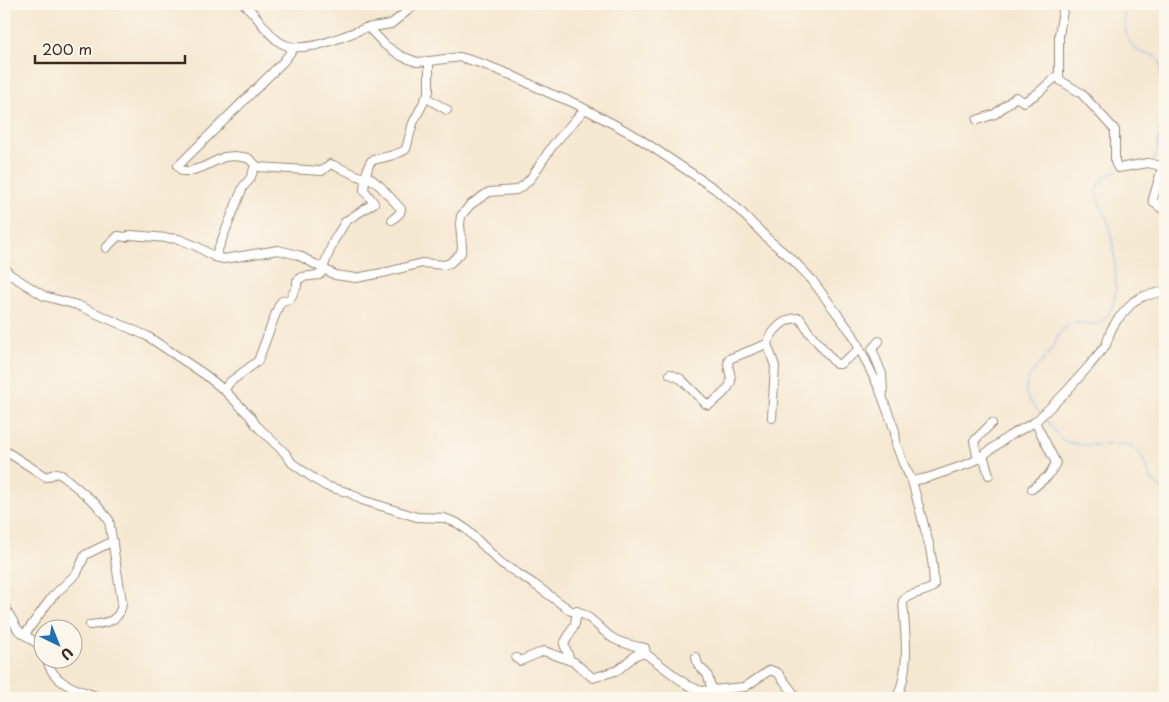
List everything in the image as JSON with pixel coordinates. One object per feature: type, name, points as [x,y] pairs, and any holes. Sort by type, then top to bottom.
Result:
[{"type":"street","points":[[244,4],[278,42],[294,48],[306,48],[366,28],[391,24],[416,4]]},
{"type":"street","points":[[1064,4],[1059,34],[1058,74],[1061,81],[1081,92],[1115,130],[1115,162],[1118,168],[1148,163],[1159,164],[1162,168],[1153,202],[1163,209],[1165,188]]},
{"type":"street","points":[[366,28],[370,29],[385,45],[401,56],[417,62],[460,57],[510,74],[585,109],[645,141],[729,200],[812,280],[853,335],[882,397],[895,430],[896,444],[912,481],[930,548],[934,582],[932,588],[905,597],[903,601],[906,637],[905,678],[897,698]]},
{"type":"street","points":[[294,48],[283,62],[178,166],[182,171],[190,171],[224,157],[235,156],[248,158],[255,166],[322,171],[330,164],[366,177],[380,186],[401,209],[400,213],[392,220]]},
{"type":"street","points":[[224,390],[230,382],[258,361],[279,305],[282,300],[290,299],[297,286],[297,281],[302,277],[319,275],[334,240],[346,221],[374,203],[364,190],[366,177],[373,160],[393,156],[406,149],[413,123],[427,98],[430,88],[429,61]]},
{"type":"street","points":[[977,120],[995,114],[1016,98],[1024,102],[1038,93],[1058,74]]},
{"type":"street","points":[[427,98],[448,110]]},
{"type":"street","points":[[106,248],[118,236],[126,237],[131,235],[179,239],[224,259],[278,250],[298,255],[335,274],[356,278],[422,263],[444,265],[456,260],[460,253],[461,216],[470,205],[488,192],[516,190],[523,186],[553,145],[585,109]]},
{"type":"street","points":[[215,256],[243,187],[250,179],[255,166]]},
{"type":"street","points":[[4,266],[10,274],[44,296],[77,305],[147,336],[213,381],[250,416],[292,463],[309,476],[326,486],[350,493],[362,500],[417,516],[444,518],[457,523],[501,563],[571,611],[577,611],[585,615],[615,639],[645,648],[646,654]]},
{"type":"street","points":[[912,481],[947,472],[980,457],[1009,436],[1035,422],[1089,366],[1106,344],[1117,320],[1134,301],[1144,296],[1165,291]]},
{"type":"street","points":[[670,374],[681,379],[702,401],[709,405],[730,385],[729,359],[767,344],[777,327],[798,318],[836,364],[840,364],[860,349]]},
{"type":"street","points":[[879,341],[872,347],[872,350],[882,374],[882,397]]},
{"type":"street","points":[[767,344],[775,366],[772,418]]},
{"type":"street","points":[[1032,488],[1048,476],[1056,463],[1035,422]]},
{"type":"street","points":[[989,475],[974,441],[992,424]]},
{"type":"street","points":[[4,450],[46,476],[57,474],[63,476],[106,516],[111,526],[122,608],[112,622],[90,625]]},
{"type":"street","points":[[25,634],[52,597],[77,573],[85,555],[113,541]]},
{"type":"street","points":[[4,610],[6,609],[18,630],[32,639]]},
{"type":"street","points":[[570,660],[564,644],[574,624],[577,611]]},
{"type":"street","points":[[516,658],[520,661],[544,651],[570,660],[596,678],[618,670],[637,654],[646,654],[687,685],[701,691],[745,687],[770,670],[778,674],[797,698]]},
{"type":"street","points":[[696,657],[698,665],[707,674],[712,689]]},
{"type":"street","points":[[50,670],[61,682],[101,698]]},
{"type":"waterway","points":[[1126,4],[1124,17],[1128,38],[1135,49],[1157,57],[1161,65],[1161,80],[1165,82]]},
{"type":"waterway","points":[[1152,162],[1157,151],[1160,125],[1165,113]]},
{"type":"waterway","points":[[1040,413],[1030,402],[1026,391],[1027,382],[1032,373],[1049,353],[1065,327],[1075,323],[1097,324],[1103,321],[1113,305],[1116,288],[1113,243],[1108,221],[1096,193],[1104,179],[1118,171]]},
{"type":"waterway","points":[[1045,418],[1060,438],[1069,442],[1086,445],[1131,445],[1141,455],[1152,481],[1165,491]]}]
